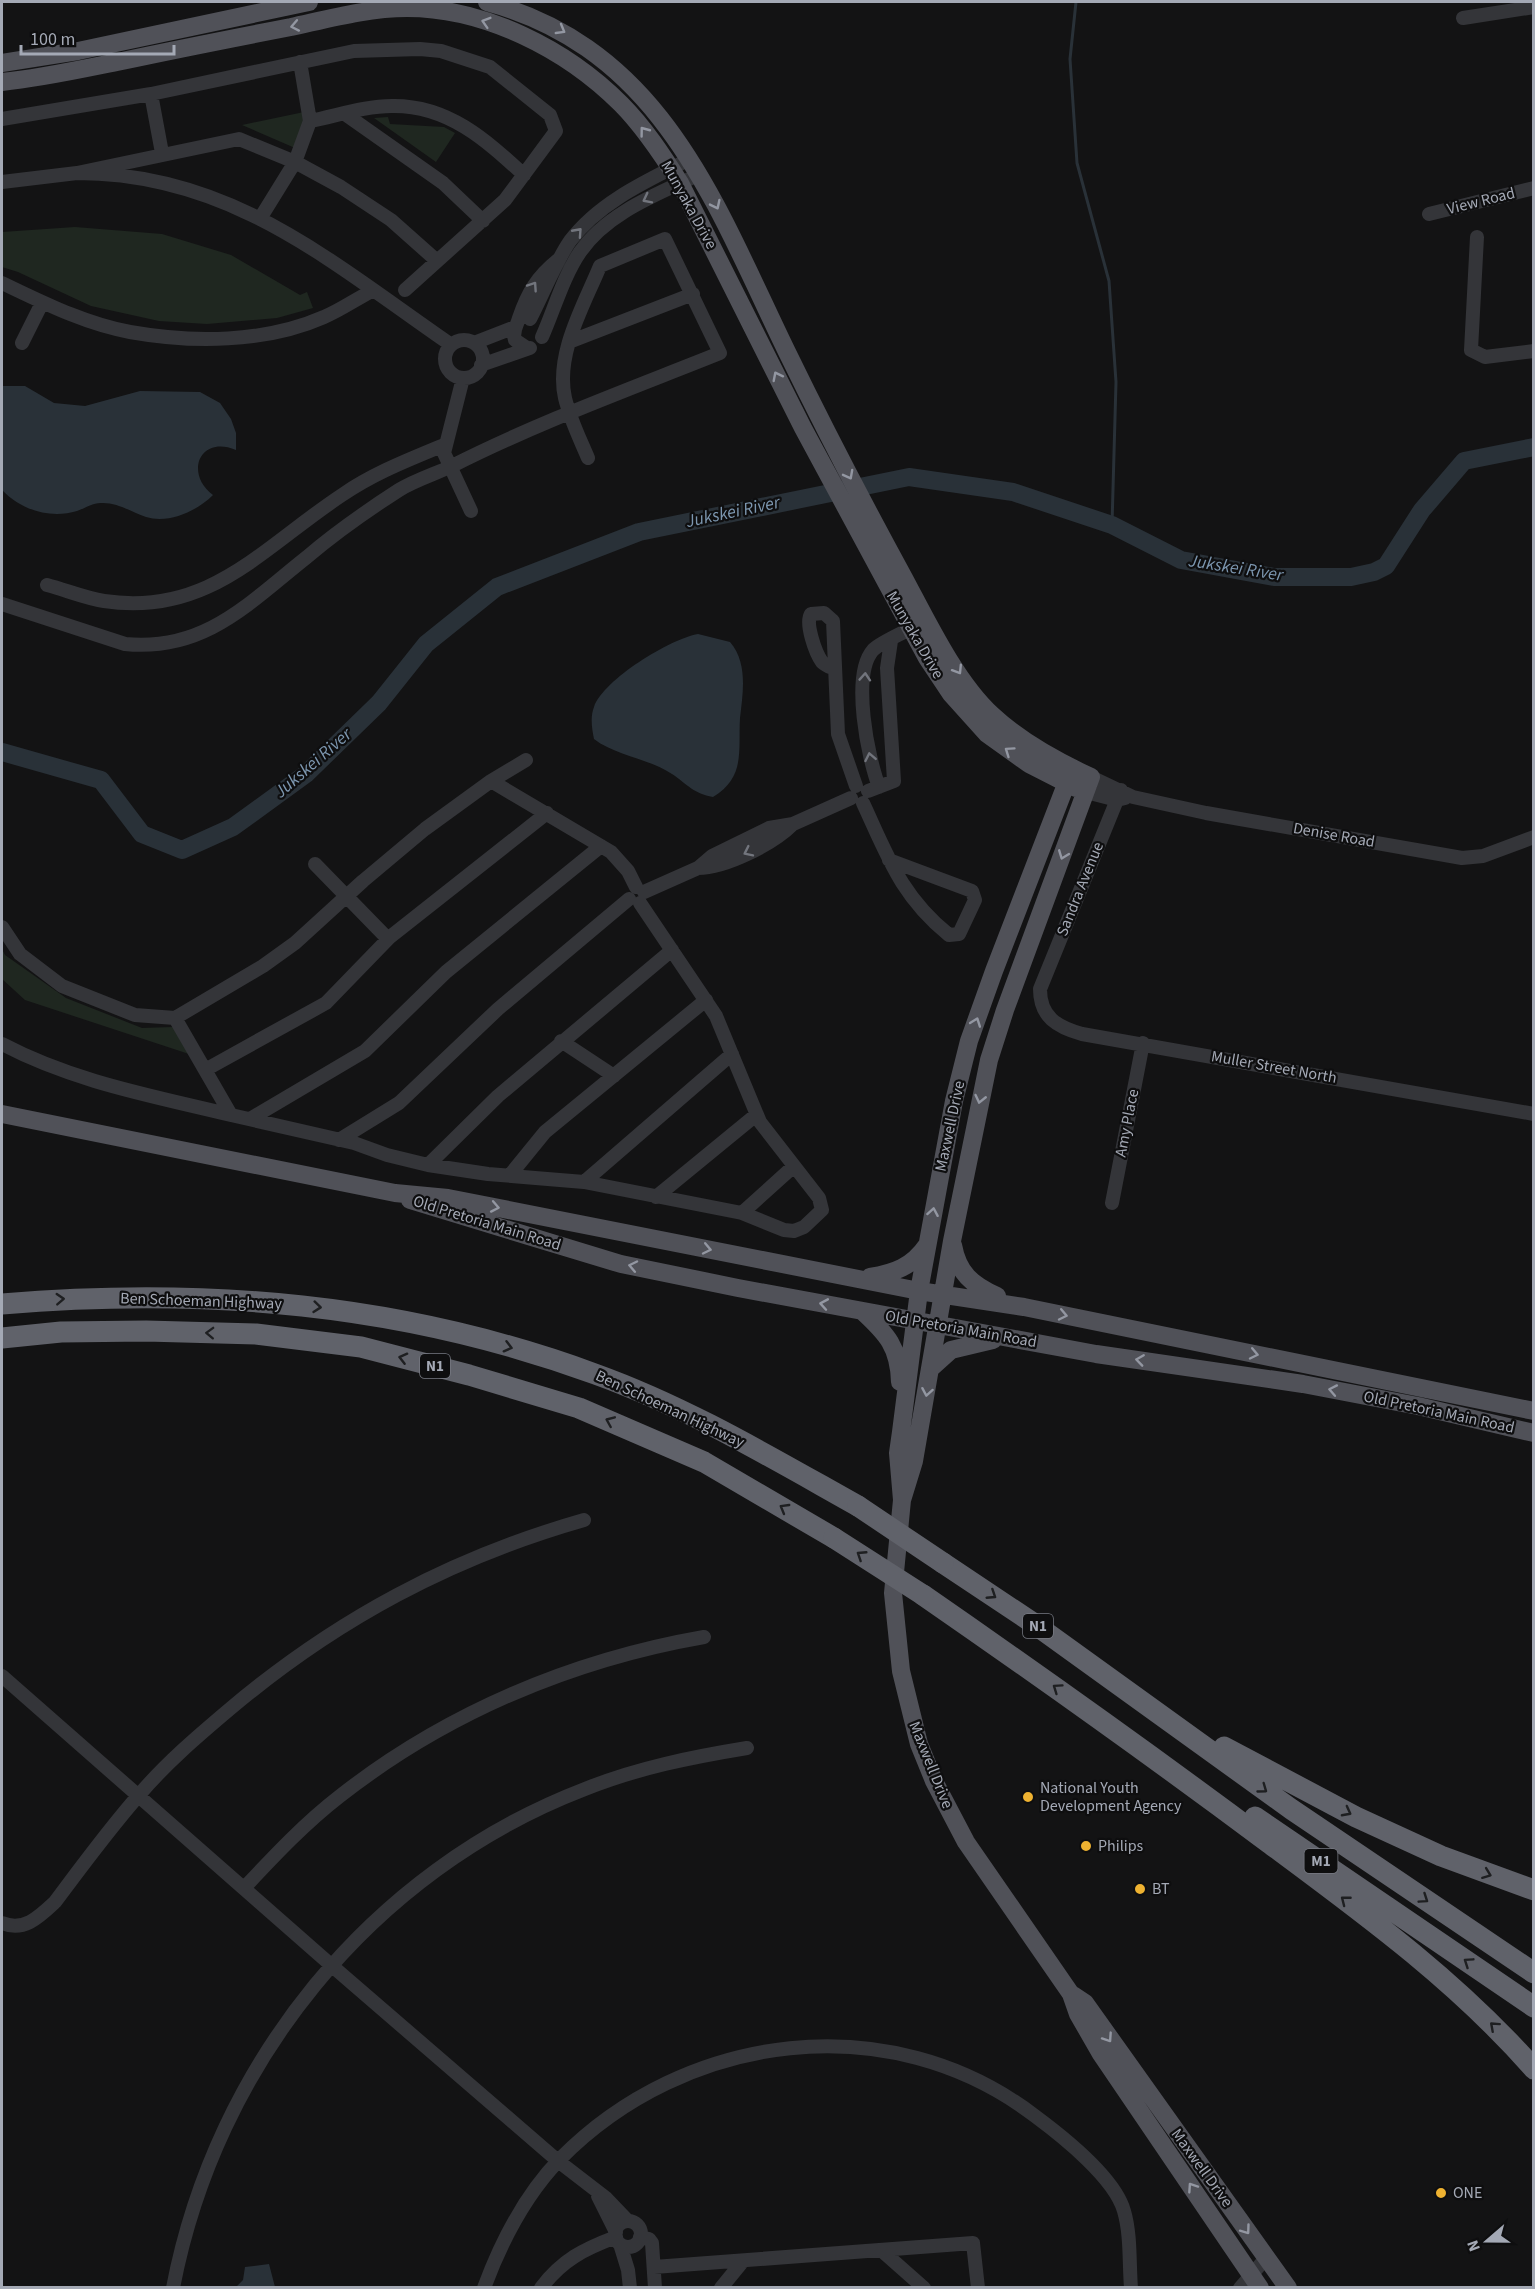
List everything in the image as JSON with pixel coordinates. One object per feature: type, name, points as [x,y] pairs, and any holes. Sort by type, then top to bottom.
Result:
[{"type":"highway","name":"Ben Schoeman Highway","points":[[2,1304],[145,1297],[259,1301],[366,1312],[469,1336],[596,1374],[663,1403],[757,1450],[858,1506],[1033,1623],[1131,1693]]},
{"type":"highway","name":"Ben Schoeman Highway","points":[[2,1338],[61,1332],[146,1331],[256,1334],[361,1347],[469,1375],[579,1408],[704,1461],[834,1538],[923,1595],[1105,1721]]},
{"type":"highway","points":[[1131,1693],[1220,1745],[1356,1817],[1441,1856],[1533,1890]]},
{"type":"highway","name":"M1","points":[[1131,1693],[1291,1809],[1533,1973]]},
{"type":"highway","points":[[1105,1721],[1411,1951],[1507,2038],[1533,2069]]},
{"type":"highway","name":"M1","points":[[1105,1721],[1272,1828],[1533,2007]]},
{"type":"main road","points":[[2,63],[78,51],[309,2]]},
{"type":"main road","name":"Munyaka Drive","points":[[487,2],[547,22],[607,61],[657,114],[695,166],[821,423],[896,563],[957,670],[991,714],[1069,776]]},
{"type":"main road","name":"Munyaka Drive","points":[[2,82],[72,71],[382,9],[435,10],[501,27],[560,56],[591,77],[621,104],[676,176],[803,429],[876,567],[933,667],[971,718],[1001,745],[1034,767],[1069,776]]},
{"type":"main road","points":[[1034,767],[1048,795],[1051,826]]},
{"type":"main road","points":[[1069,776],[1088,785]]},
{"type":"main road","name":"Maxwell Drive","points":[[902,1500],[898,1453],[920,1291],[954,1101],[969,1041],[1069,776]]},
{"type":"main road","name":"Maxwell Drive","points":[[1088,785],[992,1050],[976,1115],[914,1461],[902,1500],[895,1556],[895,1629],[901,1671],[919,1744],[934,1781],[966,1842],[1071,1994],[1078,2014],[1101,2054],[1251,2283]]},
{"type":"main road","name":"Old Pretoria Main Road","points":[[2,1114],[395,1193],[448,1198],[920,1291],[1024,1307],[1533,1411]]},
{"type":"main road","name":"Old Pretoria Main Road","points":[[395,1193],[443,1212],[621,1264],[1108,1356],[1303,1384],[1418,1406],[1533,1433]]},
{"type":"main road","points":[[952,1240],[959,1266],[974,1285],[1024,1307]]},
{"type":"main road","points":[[859,1279],[887,1274],[910,1264],[928,1244]]},
{"type":"main road","points":[[862,1311],[886,1335],[897,1354],[902,1423]]},
{"type":"main road","points":[[931,1368],[944,1356],[961,1346],[1007,1337]]},
{"type":"main road","name":"Maxwell Drive","points":[[1071,1994],[1085,2003],[1270,2273],[1288,2288]]},
{"type":"street","points":[[1463,18],[1533,7]]},
{"type":"street","points":[[2,119],[151,94],[354,51],[420,49],[441,51],[490,67],[550,115],[556,126],[554,136],[505,200],[405,290]]},
{"type":"street","points":[[261,217],[295,162],[310,121],[300,62]]},
{"type":"street","points":[[151,94],[162,153]]},
{"type":"street","points":[[310,121],[392,106],[441,114],[468,127],[524,175]]},
{"type":"street","points":[[345,114],[443,183],[483,221]]},
{"type":"street","points":[[2,182],[77,173],[162,153],[239,139],[295,162],[341,187],[391,220],[436,260]]},
{"type":"street","points":[[450,345],[446,363],[452,373],[463,378],[474,374],[482,365],[536,346],[542,338],[580,252],[611,220],[676,176],[695,166]]},
{"type":"street","points":[[77,173],[104,174],[169,185],[225,202],[261,217],[320,252],[450,345]]},
{"type":"street","points":[[527,348],[515,340],[521,323],[569,243],[595,215],[612,201],[676,176]]},
{"type":"street","name":"View Road","points":[[1429,214],[1533,188]]},
{"type":"street","points":[[1476,237],[1471,350],[1485,357],[1533,351]]},
{"type":"street","points":[[2,604],[125,644],[141,646],[185,639],[247,608],[308,556],[400,489],[505,439],[569,413],[720,353],[665,239],[600,266],[569,342],[564,395],[569,413],[588,458]]},
{"type":"street","points":[[2,283],[42,303],[128,332],[177,338],[236,337],[274,333],[325,317],[372,291]]},
{"type":"street","points":[[569,342],[693,294]]},
{"type":"street","points":[[22,343],[42,303]]},
{"type":"street","points":[[450,345],[462,340],[474,343],[521,323],[541,328],[542,338]]},
{"type":"street","points":[[474,343],[482,353],[482,365]]},
{"type":"street","points":[[463,378],[444,445],[449,467],[471,511]]},
{"type":"street","points":[[47,585],[103,601],[162,601],[200,592],[238,573],[290,532],[365,480],[444,445]]},
{"type":"street","points":[[863,793],[871,765],[865,713],[864,676],[868,656],[876,647],[928,620]]},
{"type":"street","points":[[339,1140],[399,1103],[498,1009],[638,895],[766,836],[894,781],[887,657],[891,641]]},
{"type":"street","points":[[835,669],[840,745],[863,793],[889,860],[908,896],[948,935],[959,934],[975,900],[972,891],[889,860]]},
{"type":"street","points":[[865,713],[890,713]]},
{"type":"street","points":[[2,927],[20,954],[62,986],[135,1016],[175,1018],[295,943],[425,829],[491,781],[525,760]]},
{"type":"street","points":[[2,1044],[25,1056],[97,1083],[339,1140],[428,1165],[584,1182],[742,1213],[774,1227],[794,1231],[820,1214],[822,1210],[819,1198],[767,1134],[756,1115],[732,1054],[706,1000],[638,895],[620,860],[601,846],[491,781]]},
{"type":"street","name":"Denise Road","points":[[1088,785],[1206,813],[1462,858],[1483,856],[1533,837]]},
{"type":"street","name":"Sandra Avenue","points":[[1040,988],[1124,795]]},
{"type":"street","points":[[206,1070],[326,1003],[388,939],[547,813]]},
{"type":"street","points":[[250,1119],[365,1052],[446,972],[601,846]]},
{"type":"street","points":[[315,864],[388,939]]},
{"type":"street","points":[[428,1165],[498,1096],[672,950]]},
{"type":"street","name":"Muller Street North","points":[[1040,988],[1043,1010],[1049,1018],[1065,1029],[1533,1114]]},
{"type":"street","points":[[510,1175],[545,1132],[706,1000]]},
{"type":"street","points":[[175,1018],[231,1115]]},
{"type":"street","points":[[561,1041],[615,1076]]},
{"type":"street","name":"Amy Place","points":[[1112,1203],[1143,1043]]},
{"type":"street","points":[[584,1182],[732,1054]]},
{"type":"street","points":[[656,1197],[756,1115]]},
{"type":"street","points":[[742,1213],[794,1166]]},
{"type":"street","points":[[2,1923],[15,1927],[27,1924],[39,1917],[55,1902],[139,1795],[206,1728],[300,1653],[363,1612],[470,1560],[584,1520]]},
{"type":"street","points":[[245,1887],[286,1844],[338,1797],[402,1752],[440,1729],[511,1694],[550,1678],[643,1650],[704,1637]]},
{"type":"street","points":[[2,1676],[245,1887],[331,1965],[628,2221],[639,2228],[625,2239]]},
{"type":"street","points":[[173,2288],[195,2197],[228,2118],[274,2037],[331,1965],[370,1925],[424,1878],[462,1852],[519,1819],[585,1788],[674,1762],[747,1748]]},
{"type":"street","points":[[484,2288],[494,2262],[520,2214],[558,2161],[610,2115],[636,2098],[678,2077],[724,2060],[773,2050],[832,2046],[915,2057],[970,2077],[1016,2102],[1083,2157],[1106,2182],[1124,2209],[1131,2288]]},
{"type":"street","points":[[596,2192],[625,2239]]},
{"type":"street","points":[[628,2221],[620,2224],[625,2239],[630,2288]]},
{"type":"street","points":[[541,2288],[561,2264],[572,2256],[625,2239],[649,2239],[652,2243],[655,2288]]},
{"type":"street","points":[[654,2266],[973,2243],[978,2288]]},
{"type":"street","points":[[881,2250],[924,2288]]},
{"type":"street","points":[[721,2288],[743,2261]]},
{"type":"street","points":[[1251,2283],[1270,2273]]},
{"type":"shaded area","points":[[304,112],[306,122],[295,148],[242,125]]},
{"type":"shaded area","points":[[388,117],[390,124],[444,127],[455,133],[436,162],[374,118]]},
{"type":"shaded area","points":[[75,227],[162,234],[231,255],[300,295],[307,292],[313,308],[277,318],[207,324],[159,321],[91,306],[18,272],[2,267],[2,232]]},
{"type":"shaded area","points":[[2,386],[25,386],[54,403],[85,406],[140,391],[200,392],[220,403],[231,419],[236,433],[236,450],[223,447],[205,452],[198,467],[199,477],[213,495],[182,515],[155,519],[109,503],[93,504],[67,513],[36,511],[18,503],[2,490]]},
{"type":"shaded area","points":[[698,634],[730,642],[740,659],[743,678],[736,772],[724,789],[713,797],[696,791],[653,764],[603,745],[594,739],[592,727],[594,707],[611,684],[655,652],[686,637]]},
{"type":"shaded area","points":[[2,949],[5,955],[66,998],[142,1028],[173,1027],[189,1054],[25,1000],[2,979]]},
{"type":"shaded area","points":[[269,2264],[275,2287],[236,2287],[243,2280],[245,2267]]},
{"type":"waterway","points":[[1076,2],[1070,59],[1077,163],[1109,281],[1116,382],[1112,525]]},
{"type":"waterway","name":"Jukskei River","points":[[2,752],[101,780],[142,834],[182,850],[233,827],[306,774],[379,703],[426,644],[497,587],[639,532],[909,477],[1013,492],[1112,525],[1181,560],[1274,577],[1351,577],[1374,572],[1386,566],[1422,510],[1464,461],[1534,447]]},
{"type":"place","name":"National Youth Development Agency","points":[[1028,1797]]},
{"type":"place","name":"Philips","points":[[1086,1846]]},
{"type":"place","name":"BT","points":[[1140,1889]]},
{"type":"place","name":"ONE","points":[[1441,2193]]}]
